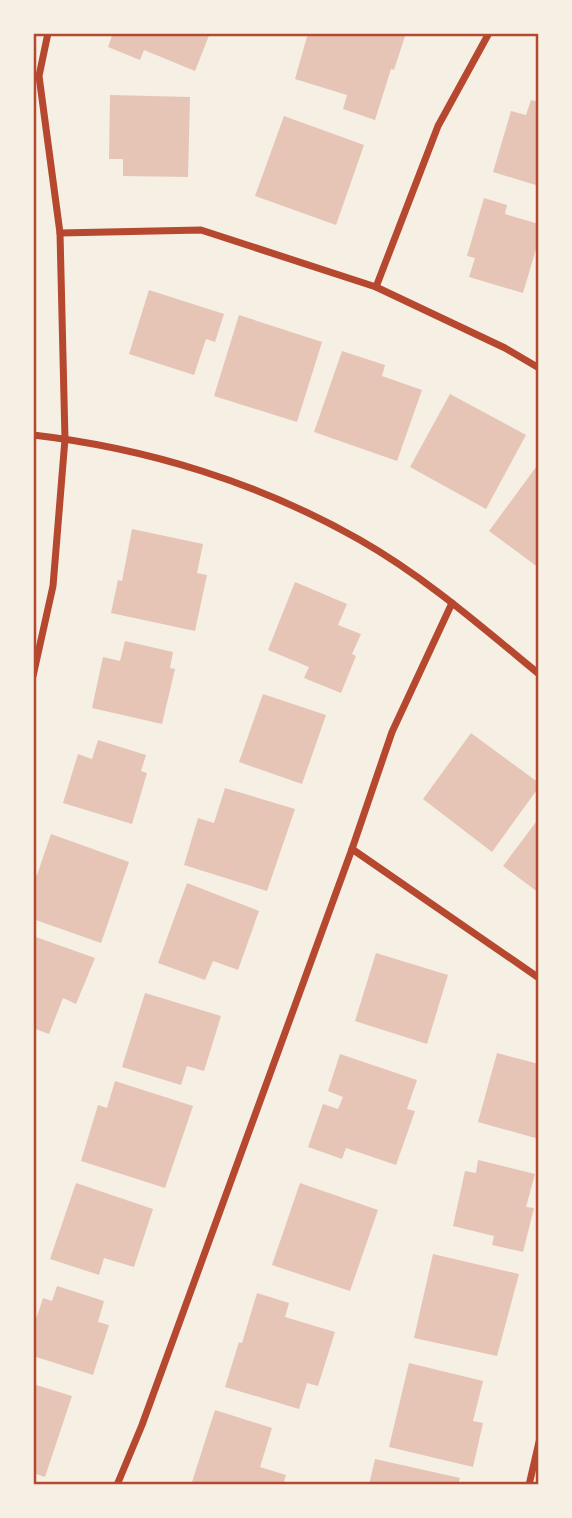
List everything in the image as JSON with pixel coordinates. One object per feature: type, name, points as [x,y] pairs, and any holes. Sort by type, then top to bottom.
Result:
[{"type":"street","points":[[33,676],[52,586],[65,439],[60,233],[39,76],[48,33]]},
{"type":"street","points":[[376,287],[438,126],[489,33]]},
{"type":"street","points":[[60,233],[201,230],[376,287],[505,348],[539,368]]},
{"type":"street","points":[[33,435],[170,460],[262,492],[361,540],[452,603],[539,674]]},
{"type":"street","points":[[117,1485],[142,1425],[392,732],[452,603]]},
{"type":"street","points":[[352,849],[539,978]]},
{"type":"street","points":[[529,1485],[539,1442]]},
{"type":"building","points":[[113,33],[210,33],[195,71],[144,50],[140,60],[108,47]]},
{"type":"building","points":[[308,33],[406,33],[375,120],[343,109],[347,95],[295,79]]},
{"type":"building","points":[[110,95],[190,97],[188,177],[123,176],[123,159],[109,159]]},
{"type":"building","points":[[531,100],[539,102],[539,186],[493,172],[511,111],[526,115]]},
{"type":"building","points":[[284,116],[364,145],[336,225],[255,196]]},
{"type":"building","points":[[484,198],[507,205],[505,214],[539,224],[539,239],[523,293],[469,277],[475,258],[467,256]]},
{"type":"building","points":[[149,290],[224,314],[215,342],[206,339],[194,375],[129,354]]},
{"type":"building","points":[[239,315],[322,342],[297,422],[214,396]]},
{"type":"building","points":[[342,351],[385,365],[382,376],[422,390],[397,461],[314,432]]},
{"type":"building","points":[[450,394],[526,435],[486,509],[410,467]]},
{"type":"building","points":[[539,463],[539,568],[489,531]]},
{"type":"building","points":[[132,529],[203,544],[197,573],[207,575],[195,631],[111,613],[118,580],[122,581]]},
{"type":"building","points":[[295,582],[347,604],[338,625],[361,634],[352,654],[356,656],[341,693],[304,678],[309,667],[268,650]]},
{"type":"building","points":[[125,641],[173,652],[170,668],[175,669],[162,724],[92,708],[103,657],[120,661]]},
{"type":"building","points":[[263,694],[326,715],[302,784],[239,762]]},
{"type":"building","points":[[471,733],[539,783],[539,787],[492,852],[423,799]]},
{"type":"building","points":[[98,740],[146,755],[141,771],[147,773],[132,824],[63,803],[78,754],[92,759]]},
{"type":"building","points":[[225,788],[295,809],[267,891],[184,865],[198,818],[214,823]]},
{"type":"building","points":[[539,818],[539,893],[503,866]]},
{"type":"building","points":[[51,834],[129,862],[101,943],[33,919],[33,873],[37,875]]},
{"type":"building","points":[[187,883],[259,911],[238,970],[213,961],[205,980],[158,963]]},
{"type":"building","points":[[33,936],[95,958],[76,1004],[63,998],[49,1034],[33,1028]]},
{"type":"building","points":[[376,953],[448,975],[427,1044],[355,1021]]},
{"type":"building","points":[[145,993],[221,1016],[204,1071],[187,1066],[181,1085],[122,1067]]},
{"type":"building","points":[[497,1053],[539,1064],[539,1139],[478,1122]]},
{"type":"building","points":[[340,1054],[417,1080],[407,1109],[415,1111],[396,1165],[346,1148],[342,1159],[308,1147],[323,1104],[338,1109],[343,1097],[328,1091]]},
{"type":"building","points":[[115,1081],[193,1106],[165,1188],[81,1161],[98,1105],[107,1108]]},
{"type":"building","points":[[478,1160],[535,1174],[526,1207],[534,1208],[523,1252],[492,1245],[494,1236],[453,1226],[465,1171],[476,1173]]},
{"type":"building","points":[[76,1183],[153,1209],[134,1267],[104,1258],[99,1275],[50,1259]]},
{"type":"building","points":[[300,1183],[378,1210],[350,1291],[272,1265]]},
{"type":"building","points":[[433,1254],[519,1274],[497,1356],[414,1338]]},
{"type":"building","points":[[57,1286],[104,1301],[98,1322],[109,1325],[93,1375],[33,1356],[33,1328],[43,1298],[52,1301]]},
{"type":"building","points":[[257,1293],[289,1303],[285,1317],[335,1332],[318,1386],[307,1383],[299,1409],[225,1387]]},
{"type":"building","points":[[409,1363],[483,1381],[473,1421],[483,1423],[473,1467],[389,1447]]},
{"type":"building","points":[[33,1384],[72,1396],[45,1477],[33,1473]]},
{"type":"building","points":[[215,1410],[272,1428],[260,1467],[286,1475],[283,1485],[191,1485]]},
{"type":"building","points":[[375,1459],[460,1478],[458,1485],[369,1485]]}]
